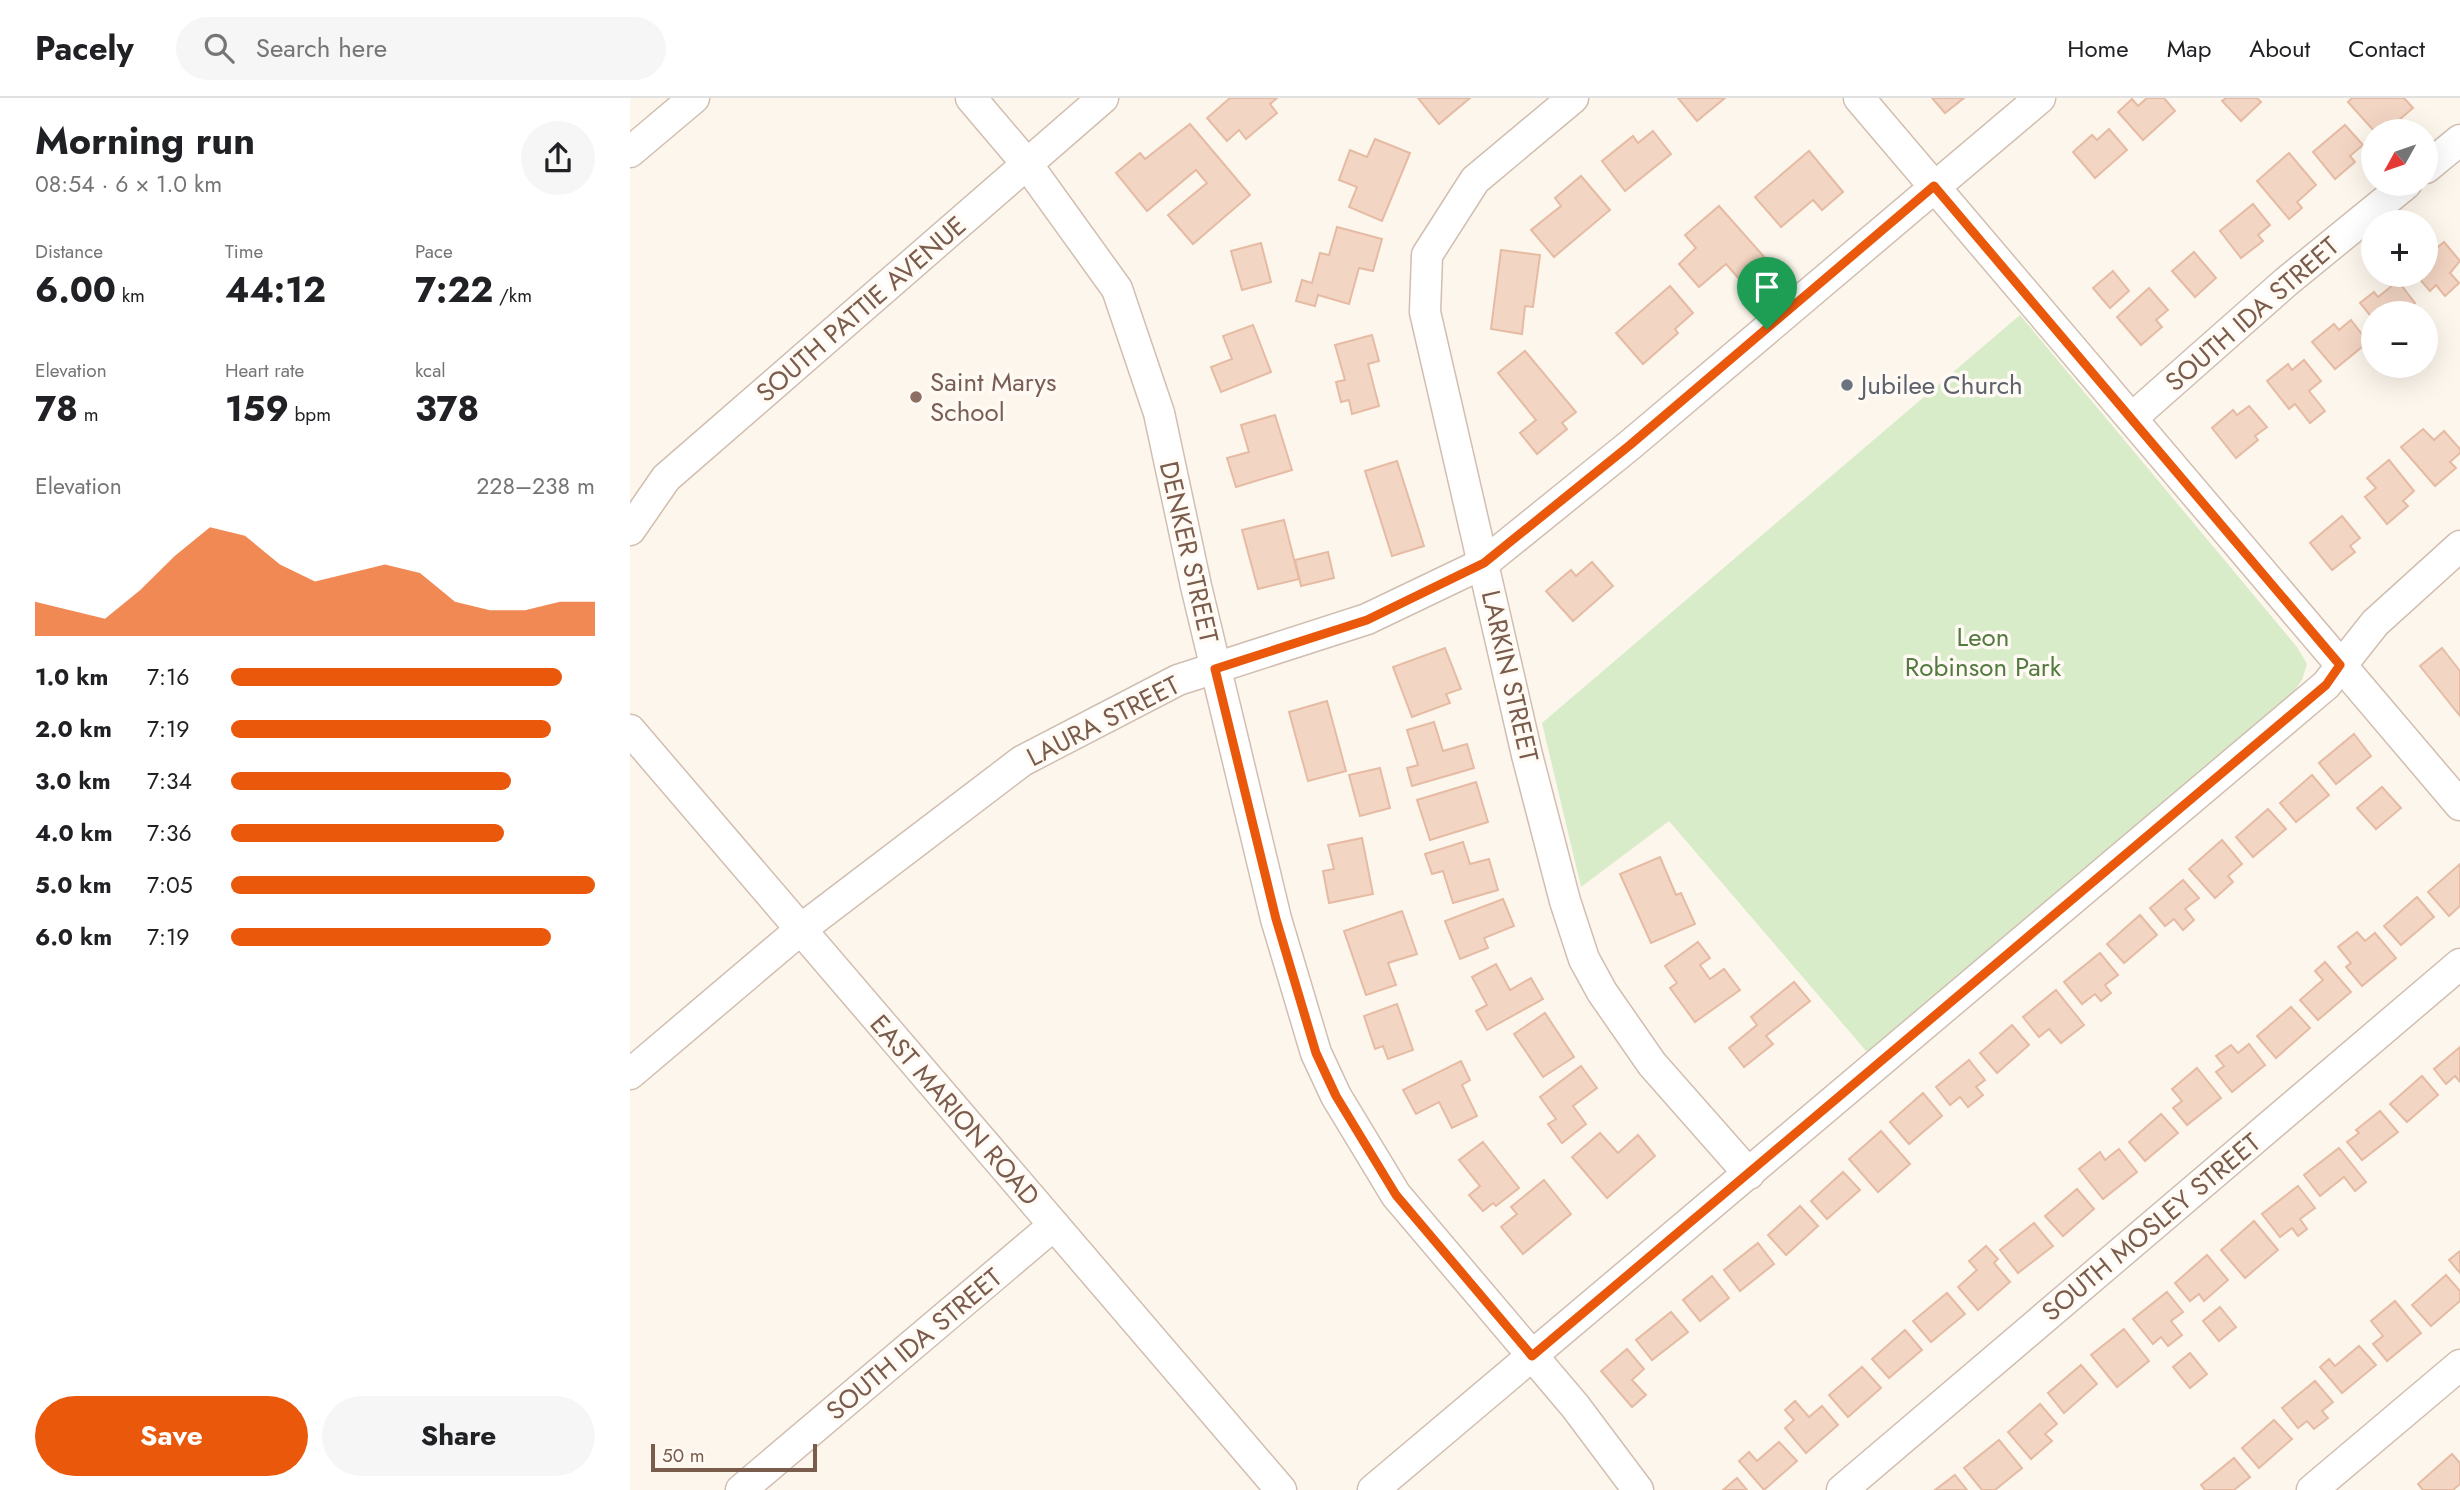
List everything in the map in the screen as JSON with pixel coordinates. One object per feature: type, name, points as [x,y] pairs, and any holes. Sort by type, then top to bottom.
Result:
[{"type":"street","points":[[630,152],[694,98]]},
{"type":"street","name":"DENKER STREET","points":[[971,98],[1027,164],[1117,289],[1159,413],[1215,669],[1276,919],[1316,1053],[1336,1096],[1396,1195],[1532,1356]]},
{"type":"street","name":"SOUTH PATTIE AVENUE","points":[[630,530],[666,478],[1103,98]]},
{"type":"street","name":"LARKIN STREET","points":[[1573,98],[1475,180],[1427,255],[1425,312],[1530,768],[1564,901],[1584,959],[1602,992],[1652,1064],[1749,1174]]},
{"type":"street","points":[[1859,98],[2460,805]]},
{"type":"street","name":"LAURA STREET","points":[[630,1074],[800,930],[1022,761],[1178,680],[1367,620],[1484,563],[1630,445],[2040,98]]},
{"type":"street","points":[[2438,158],[2460,140]]},
{"type":"street","name":"SOUTH IDA STREET","points":[[2132,418],[2286,282],[2391,196]]},
{"type":"street","points":[[1373,1490],[2326,685],[2375,623],[2460,547]]},
{"type":"street","name":"EAST MARION ROAD","points":[[630,730],[1281,1490]]},
{"type":"street","name":"SOUTH MOSLEY STREET","points":[[1842,1490],[2460,964]]},
{"type":"street","name":"SOUTH IDA STREET","points":[[741,1490],[1054,1225]]},
{"type":"street","points":[[1532,1356],[1575,1406],[1638,1490]]},
{"type":"street","points":[[2312,1490],[2460,1365]]},
{"type":"green space","name":"Leon Robinson Park","points":[[2020,315],[2297,647],[2307,664],[2302,680],[2290,697],[1867,1052],[1669,821],[1581,887],[1542,723]]},
{"type":"building","points":[[1230,98],[1277,98],[1270,104],[1277,113],[1246,139],[1239,130],[1227,141],[1207,118]]},
{"type":"building","points":[[1418,98],[1470,98],[1439,124]]},
{"type":"building","points":[[1678,98],[1725,98],[1697,121]]},
{"type":"building","points":[[1932,98],[1964,98],[1945,113]]},
{"type":"building","points":[[2147,98],[2164,98],[2175,111],[2143,140],[2118,112],[2132,99],[2138,106]]},
{"type":"building","points":[[2226,98],[2257,98],[2261,102],[2241,121],[2222,101]]},
{"type":"building","points":[[2352,98],[2404,98],[2413,108],[2400,119],[2363,119],[2348,102]]},
{"type":"building","points":[[1190,124],[1250,195],[1193,244],[1168,215],[1207,183],[1196,170],[1147,211],[1116,173],[1140,153],[1145,159]]},
{"type":"building","points":[[2345,125],[2361,143],[2361,147],[2350,156],[2355,162],[2335,179],[2313,152]]},
{"type":"building","points":[[2109,129],[2127,150],[2095,178],[2073,152],[2092,135],[2097,140]]},
{"type":"building","points":[[1653,131],[1671,154],[1625,191],[1602,161],[1633,136],[1638,143]]},
{"type":"building","points":[[1375,139],[1410,153],[1382,221],[1349,207],[1357,187],[1339,180],[1350,150],[1367,157]]},
{"type":"building","points":[[1809,151],[1843,192],[1822,210],[1813,200],[1781,227],[1755,197]]},
{"type":"building","points":[[2289,153],[2316,185],[2297,202],[2302,208],[2289,219],[2257,181]]},
{"type":"building","points":[[1581,176],[1610,210],[1554,257],[1531,230],[1561,206],[1555,198]]},
{"type":"building","points":[[2253,204],[2270,225],[2258,235],[2263,241],[2241,258],[2220,231]]},
{"type":"building","points":[[1719,206],[1766,259],[1741,281],[1726,264],[1699,287],[1679,264],[1696,248],[1685,235]]},
{"type":"building","points":[[1337,227],[1382,239],[1373,271],[1359,268],[1349,304],[1318,295],[1315,306],[1296,301],[1302,280],[1312,283],[1320,253],[1329,255]]},
{"type":"building","points":[[2444,242],[2460,261],[2450,273],[2459,283],[2445,296],[2438,287],[2438,247]]},
{"type":"building","points":[[1261,243],[1271,282],[1242,290],[1231,251]]},
{"type":"building","points":[[1501,250],[1540,255],[1533,307],[1525,306],[1522,334],[1491,329]]},
{"type":"building","points":[[2194,252],[2216,278],[2195,297],[2172,271]]},
{"type":"building","points":[[2113,271],[2129,291],[2110,308],[2093,288]]},
{"type":"building","points":[[1670,286],[1693,313],[1675,329],[1678,333],[1643,364],[1616,333]]},
{"type":"building","points":[[2390,287],[2403,287],[2413,301],[2363,301],[2374,292],[2378,297]]},
{"type":"building","points":[[2149,288],[2168,310],[2156,320],[2162,327],[2141,345],[2117,317]]},
{"type":"building","points":[[2351,320],[2361,333],[2361,348],[2335,369],[2312,342],[2334,324],[2339,330]]},
{"type":"building","points":[[1253,325],[1271,372],[1221,392],[1211,367],[1232,359],[1223,336]]},
{"type":"building","points":[[1372,335],[1379,361],[1368,364],[1379,406],[1352,414],[1349,400],[1341,402],[1336,382],[1345,380],[1335,345]]},
{"type":"building","points":[[1525,351],[1576,412],[1562,423],[1567,429],[1537,454],[1520,433],[1536,420],[1498,373]]},
{"type":"building","points":[[2304,360],[2321,381],[2309,391],[2325,411],[2310,423],[2295,404],[2289,409],[2267,381],[2288,364],[2292,370]]},
{"type":"building","points":[[2249,406],[2267,427],[2255,436],[2258,440],[2236,458],[2212,428],[2233,410],[2237,415]]},
{"type":"building","points":[[1275,415],[1292,470],[1236,487],[1227,458],[1249,452],[1241,425]]},
{"type":"building","points":[[2423,429],[2434,440],[2444,431],[2460,449],[2460,453],[2450,462],[2456,468],[2435,486],[2401,447]]},
{"type":"building","points":[[2389,460],[2414,491],[2403,501],[2408,506],[2387,524],[2365,497],[2376,488],[2367,478]]},
{"type":"building","points":[[1397,461],[1424,546],[1392,556],[1365,471]]},
{"type":"building","points":[[2342,516],[2360,538],[2350,546],[2355,552],[2332,570],[2310,543]]},
{"type":"building","points":[[1284,520],[1299,579],[1258,589],[1242,530]]},
{"type":"building","points":[[1328,552],[1334,578],[1301,586],[1295,560]]},
{"type":"building","points":[[1592,562],[1613,586],[1573,621],[1546,591],[1571,570],[1576,576]]},
{"type":"building","points":[[1445,648],[1461,689],[1446,694],[1450,703],[1412,717],[1393,667]]},
{"type":"building","points":[[2442,648],[2460,671],[2460,716],[2420,666]]},
{"type":"building","points":[[1327,701],[1346,771],[1308,781],[1289,712]]},
{"type":"building","points":[[1434,722],[1443,751],[1467,744],[1474,768],[1412,786],[1407,768],[1418,765],[1407,730]]},
{"type":"building","points":[[2354,734],[2371,756],[2336,784],[2319,763]]},
{"type":"building","points":[[1380,768],[1390,808],[1360,816],[1349,775]]},
{"type":"building","points":[[2312,775],[2329,795],[2296,822],[2280,803]]},
{"type":"building","points":[[1476,782],[1488,822],[1430,840],[1417,800]]},
{"type":"building","points":[[2382,787],[2401,808],[2376,829],[2357,808]]},
{"type":"building","points":[[2268,809],[2286,829],[2253,857],[2236,837]]},
{"type":"building","points":[[1362,838],[1373,894],[1329,903],[1323,871],[1334,869],[1328,845]]},
{"type":"building","points":[[2222,840],[2242,864],[2228,876],[2233,882],[2215,898],[2189,869]]},
{"type":"building","points":[[1463,842],[1470,864],[1489,859],[1498,890],[1453,903],[1443,871],[1432,874],[1425,854]]},
{"type":"building","points":[[1660,857],[1676,895],[1681,893],[1695,924],[1651,943],[1620,874]]},
{"type":"building","points":[[2460,864],[2460,906],[2449,916],[2428,892]]},
{"type":"building","points":[[2183,880],[2199,898],[2185,909],[2194,920],[2183,930],[2174,919],[2165,926],[2150,908]]},
{"type":"building","points":[[2417,897],[2434,917],[2401,945],[2384,926]]},
{"type":"building","points":[[1503,899],[1514,926],[1484,938],[1488,948],[1460,959],[1445,921]]},
{"type":"building","points":[[1402,911],[1417,954],[1388,963],[1396,985],[1366,995],[1344,931]]},
{"type":"building","points":[[2140,915],[2157,935],[2124,963],[2107,944]]},
{"type":"building","points":[[2357,932],[2365,941],[2375,933],[2396,958],[2362,986],[2346,967],[2351,963],[2338,947]]},
{"type":"building","points":[[1698,942],[1710,958],[1700,965],[1710,979],[1724,969],[1740,990],[1695,1022],[1670,988],[1677,983],[1665,966]]},
{"type":"building","points":[[2100,953],[2118,975],[2105,985],[2111,993],[2101,1001],[2095,994],[2082,1004],[2064,982]]},
{"type":"building","points":[[2325,962],[2351,992],[2318,1020],[2300,1000],[2323,980],[2315,971]]},
{"type":"building","points":[[1496,964],[1510,990],[1531,978],[1543,999],[1487,1030],[1476,1011],[1487,1005],[1472,977]]},
{"type":"building","points":[[1794,982],[1810,1001],[1766,1036],[1773,1044],[1744,1067],[1729,1048],[1757,1025],[1751,1017]]},
{"type":"building","points":[[2056,990],[2084,1025],[2061,1043],[2049,1029],[2039,1037],[2023,1017]]},
{"type":"building","points":[[1397,1004],[1413,1050],[1388,1059],[1383,1046],[1375,1049],[1364,1016]]},
{"type":"building","points":[[2291,1007],[2310,1028],[2276,1058],[2257,1036]]},
{"type":"building","points":[[1545,1013],[1574,1057],[1543,1077],[1514,1034]]},
{"type":"building","points":[[2012,1025],[2029,1045],[1997,1073],[1980,1053]]},
{"type":"building","points":[[2249,1044],[2265,1065],[2232,1092],[2216,1072],[2224,1066],[2216,1056],[2231,1045],[2238,1053]]},
{"type":"building","points":[[2460,1047],[2460,1082],[2455,1076],[2446,1084],[2434,1069]]},
{"type":"building","points":[[1969,1060],[1985,1080],[1976,1087],[1983,1095],[1968,1107],[1960,1097],[1950,1105],[1936,1087]]},
{"type":"building","points":[[1461,1061],[1470,1080],[1462,1085],[1477,1116],[1452,1128],[1439,1102],[1416,1114],[1403,1090]]},
{"type":"building","points":[[1581,1066],[1597,1088],[1573,1106],[1586,1124],[1562,1143],[1548,1124],[1556,1119],[1540,1097]]},
{"type":"building","points":[[2197,1068],[2221,1098],[2187,1125],[2173,1108],[2182,1101],[2172,1089]]},
{"type":"building","points":[[2422,1076],[2438,1095],[2407,1122],[2390,1104]]},
{"type":"building","points":[[1923,1093],[1942,1116],[1909,1144],[1890,1122]]},
{"type":"building","points":[[2380,1111],[2398,1132],[2362,1160],[2347,1142],[2359,1133],[2356,1130]]},
{"type":"building","points":[[2161,1114],[2178,1133],[2145,1161],[2129,1142]]},
{"type":"building","points":[[1881,1131],[1910,1164],[1878,1192],[1849,1159]]},
{"type":"building","points":[[1600,1133],[1618,1153],[1638,1135],[1655,1156],[1607,1198],[1572,1157]]},
{"type":"building","points":[[1483,1142],[1519,1188],[1496,1206],[1493,1203],[1483,1211],[1469,1195],[1480,1186],[1459,1160]]},
{"type":"building","points":[[2339,1148],[2366,1182],[2355,1191],[2344,1177],[2320,1196],[2304,1175]]},
{"type":"building","points":[[2119,1149],[2137,1172],[2103,1199],[2079,1169],[2100,1152],[2105,1160]]},
{"type":"building","points":[[1843,1172],[1860,1190],[1827,1219],[1811,1201]]},
{"type":"building","points":[[1544,1180],[1571,1214],[1523,1254],[1501,1227],[1517,1214],[1511,1207]]},
{"type":"building","points":[[2298,1186],[2315,1208],[2300,1219],[2307,1229],[2298,1236],[2292,1228],[2280,1237],[2262,1214]]},
{"type":"building","points":[[2077,1189],[2094,1209],[2063,1236],[2045,1216]]},
{"type":"building","points":[[1800,1206],[1818,1226],[1786,1255],[1768,1235]]},
{"type":"building","points":[[2254,1221],[2278,1250],[2245,1278],[2221,1250]]},
{"type":"building","points":[[2034,1223],[2053,1246],[2018,1273],[2000,1250]]},
{"type":"building","points":[[1758,1243],[1774,1264],[1740,1291],[1724,1270]]},
{"type":"building","points":[[1986,1246],[1998,1259],[1994,1263],[2010,1282],[1978,1310],[1958,1287],[1977,1270],[1969,1261]]},
{"type":"building","points":[[2460,1251],[2460,1273],[2449,1260]]},
{"type":"building","points":[[2207,1255],[2228,1280],[2204,1301],[2199,1294],[2190,1301],[2175,1283]]},
{"type":"building","points":[[2446,1275],[2460,1291],[2460,1301],[2431,1326],[2412,1305]]},
{"type":"building","points":[[1712,1276],[1729,1298],[1700,1321],[1683,1300]]},
{"type":"building","points":[[2167,1292],[2183,1312],[2171,1321],[2182,1335],[2168,1346],[2161,1337],[2153,1344],[2133,1319]]},
{"type":"building","points":[[1947,1293],[1965,1314],[1931,1342],[1913,1321]]},
{"type":"building","points":[[2395,1301],[2421,1333],[2387,1361],[2373,1344],[2383,1336],[2371,1321]]},
{"type":"building","points":[[2220,1307],[2236,1327],[2219,1341],[2203,1321]]},
{"type":"building","points":[[1671,1312],[1688,1332],[1652,1360],[1636,1340]]},
{"type":"building","points":[[2124,1329],[2149,1361],[2117,1387],[2091,1355]]},
{"type":"building","points":[[1905,1330],[1922,1350],[1889,1378],[1872,1359]]},
{"type":"building","points":[[2359,1346],[2376,1365],[2342,1393],[2320,1367],[2329,1359],[2335,1366]]},
{"type":"building","points":[[1627,1349],[1644,1369],[1632,1380],[1646,1395],[1632,1407],[1601,1371]]},
{"type":"building","points":[[2190,1353],[2207,1374],[2190,1388],[2173,1367]]},
{"type":"building","points":[[2081,1365],[2097,1384],[2064,1413],[2048,1393]]},
{"type":"building","points":[[1862,1367],[1881,1388],[1848,1417],[1829,1395]]},
{"type":"building","points":[[2315,1381],[2333,1402],[2322,1411],[2328,1418],[2314,1429],[2307,1421],[2298,1428],[2282,1408]]},
{"type":"building","points":[[1795,1401],[1809,1417],[1822,1406],[1838,1425],[1806,1453],[1785,1428],[1794,1420],[1785,1410]]},
{"type":"building","points":[[2040,1404],[2057,1424],[2045,1434],[2052,1441],[2031,1459],[2008,1432]]},
{"type":"building","points":[[2274,1420],[2292,1439],[2259,1468],[2242,1448]]},
{"type":"building","points":[[1999,1440],[2022,1468],[1995,1490],[1982,1490],[1964,1468]]},
{"type":"building","points":[[1779,1442],[1797,1461],[1764,1490],[1739,1461],[1749,1452],[1757,1461]]},
{"type":"building","points":[[2452,1454],[2460,1463],[2460,1484],[2453,1490],[2423,1490],[2418,1484]]},
{"type":"building","points":[[2234,1458],[2250,1477],[2234,1490],[2205,1490],[2201,1485]]},
{"type":"building","points":[[1955,1475],[1967,1490],[1935,1490]]},
{"type":"building","points":[[1737,1478],[1747,1490],[1723,1490]]},
{"type":"place","name":"Jubilee Church","points":[[1847,385]]},
{"type":"place","name":"Saint Marys School","points":[[916,397]]},
{"type":"route","points":[[1934,186],[2340,665],[2326,685],[1532,1356],[1396,1195],[1336,1096],[1316,1053],[1276,919],[1215,669],[1367,620],[1484,563],[1767,329],[1934,186]]}]
